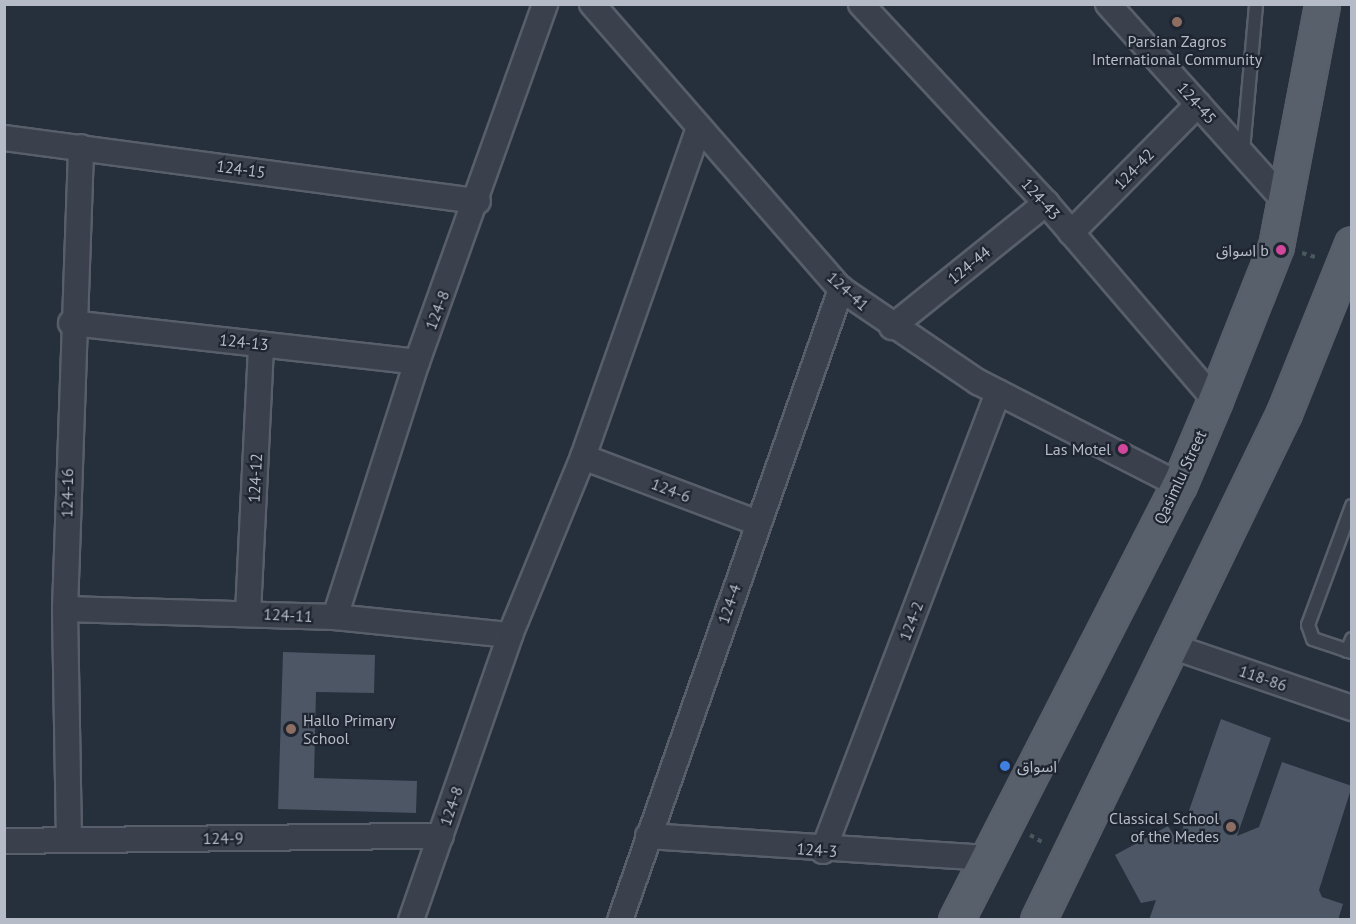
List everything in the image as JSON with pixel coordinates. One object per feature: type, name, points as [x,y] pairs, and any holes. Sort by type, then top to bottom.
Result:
[{"type":"main road","name":"Qasimlu Street","points":[[956,920],[1179,485],[1215,400],[1276,246],[1322,4]]},
{"type":"main road","points":[[1038,920],[1174,647],[1284,413],[1347,254]]},
{"type":"street","name":"124-8","points":[[335,617],[417,362],[477,201],[545,4]]},
{"type":"street","name":"124-41","points":[[592,4],[841,289],[892,327],[998,392],[1179,485]]},
{"type":"street","name":"124-43","points":[[861,4],[1046,203],[1215,400]]},
{"type":"street","name":"124-45","points":[[1108,4],[1286,201]]},
{"type":"street","name":"124-42","points":[[1071,233],[1198,105]]},
{"type":"street","name":"124-8","points":[[411,920],[510,635],[584,457],[699,128]]},
{"type":"street","name":"124-15","points":[[4,138],[477,201]]},
{"type":"street","name":"124-16","points":[[69,840],[65,609],[71,323],[81,147]]},
{"type":"street","name":"124-44","points":[[892,327],[1046,203]]},
{"type":"street","name":"124-4","points":[[620,920],[841,289]]},
{"type":"street","name":"124-13","points":[[71,323],[417,362]]},
{"type":"street","name":"124-12","points":[[248,613],[261,344]]},
{"type":"street","name":"124-2","points":[[823,851],[998,392]]},
{"type":"street","name":"124-6","points":[[584,457],[758,523]]},
{"type":"street","name":"124-11","points":[[65,609],[335,617],[510,635]]},
{"type":"street","name":"118-86","points":[[1174,647],[1352,708]]},
{"type":"street","name":"124-9","points":[[4,841],[441,836]]},
{"type":"street","name":"124-3","points":[[648,836],[823,851],[987,858]]},
{"type":"lane","points":[[1243,153],[1256,4]]},
{"type":"lane","points":[[1350,647],[1313,639],[1308,625],[1352,506]]},
{"type":"path","points":[[1276,246],[1347,254]]},
{"type":"path","points":[[1005,822],[1070,857]]},
{"type":"building","points":[[283,652],[375,655],[374,693],[316,692],[314,778],[417,781],[416,813],[278,809]]},
{"type":"building","points":[[1221,719],[1271,738],[1237,836],[1259,827],[1282,762],[1352,786],[1319,890],[1322,897],[1343,904],[1338,920],[1149,920],[1156,900],[1141,903],[1115,855],[1168,826],[1178,842]]},
{"type":"place","name":"Parsian Zagros International Community","points":[[1177,22]]},
{"type":"place","name":"اسواق b","points":[[1281,250]]},
{"type":"place","name":"Las Motel","points":[[1123,449]]},
{"type":"place","name":"Hallo Primary School","points":[[291,729]]},
{"type":"place","name":"اسواق","points":[[1005,766]]},
{"type":"place","name":"Classical School of the Medes","points":[[1231,827]]}]
